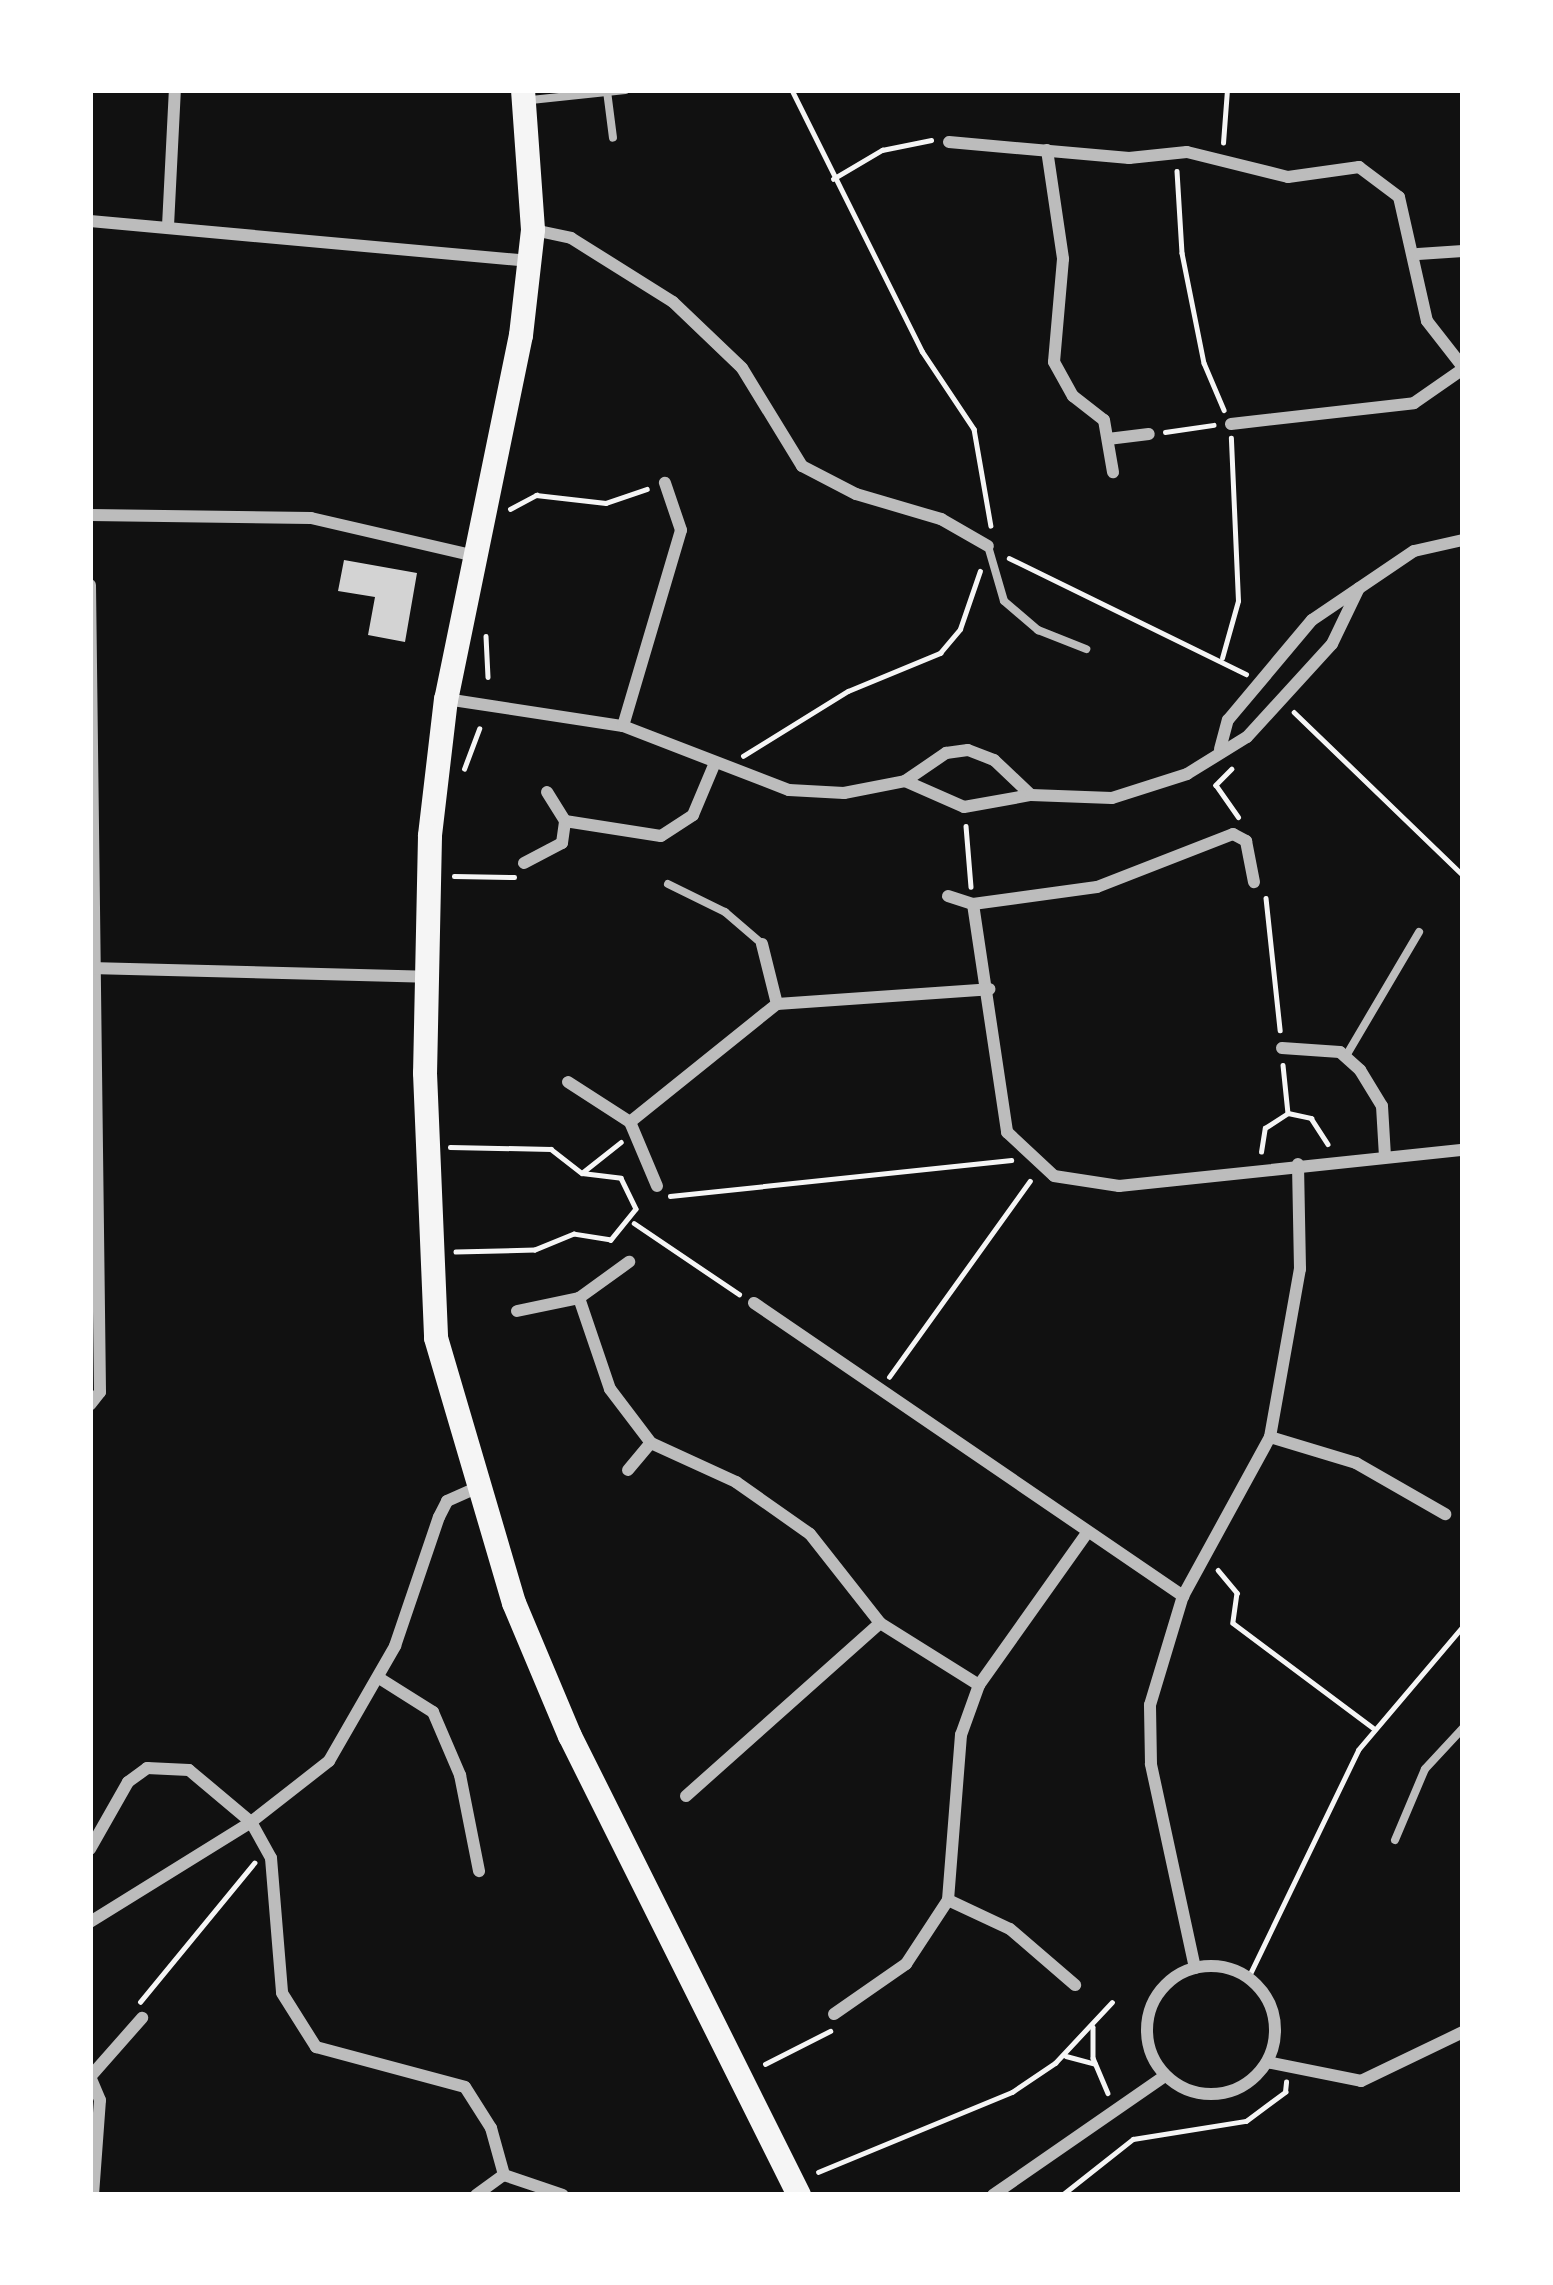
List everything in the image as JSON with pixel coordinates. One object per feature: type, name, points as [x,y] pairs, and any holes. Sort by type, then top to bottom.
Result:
[{"type":"main road","points":[[524,95],[530,261],[446,699],[430,836],[426,1147],[436,1338],[476,1488],[569,1736],[799,2195]]},
{"type":"street","points":[[168,226],[175,90]]},
{"type":"street","points":[[949,142],[1130,158],[1178,153],[1288,177],[1359,167],[1399,197],[1418,254],[1427,321],[1463,368],[1414,403],[1231,424]]},
{"type":"street","points":[[1047,150],[1063,259],[1054,362],[1073,396],[1105,420],[1113,472]]},
{"type":"street","points":[[90,221],[530,261]]},
{"type":"street","points":[[532,230],[571,238],[673,302],[742,368],[802,466],[988,546]]},
{"type":"street","points":[[1418,254],[1463,251]]},
{"type":"street","points":[[1108,439],[1149,434]]},
{"type":"street","points":[[623,726],[681,530],[665,484]]},
{"type":"street","points":[[90,515],[311,518],[475,556]]},
{"type":"street","points":[[1220,749],[1228,720],[1312,620],[1414,551],[1463,540]]},
{"type":"street","points":[[90,585],[100,1282],[100,1392],[90,1405]]},
{"type":"street","points":[[905,781],[964,806],[1031,795],[1112,798],[1186,774],[1220,749],[1247,737],[1332,644],[1359,588]]},
{"type":"street","points":[[446,699],[623,726],[714,765],[789,790],[844,793],[905,781],[946,753],[968,750],[994,760],[1031,795]]},
{"type":"street","points":[[566,820],[661,836],[693,815],[714,765]]},
{"type":"street","points":[[524,863],[562,843],[566,820],[547,792]]},
{"type":"street","points":[[948,896],[973,904],[1097,886],[1218,836],[1246,842],[1254,882]]},
{"type":"street","points":[[973,904],[989,989],[1003,1114],[1028,1158],[1067,1181],[1119,1186],[1463,1150]]},
{"type":"street","points":[[762,944],[777,1004]]},
{"type":"street","points":[[94,968],[426,976]]},
{"type":"street","points":[[632,1126],[777,1004],[989,989]]},
{"type":"street","points":[[1282,1048],[1310,1046],[1346,1057],[1382,1106],[1385,1157]]},
{"type":"street","points":[[568,1082],[632,1126],[658,1191]]},
{"type":"street","points":[[1195,1968],[1151,1764],[1150,1705],[1183,1596],[1205,1564],[1270,1437],[1300,1269],[1298,1164]]},
{"type":"street","points":[[517,1311],[579,1298],[629,1262]]},
{"type":"street","points":[[579,1298],[610,1389],[651,1443],[736,1483],[810,1534],[880,1623],[979,1685]]},
{"type":"street","points":[[754,1304],[1085,1536],[1183,1596]]},
{"type":"street","points":[[1270,1437],[1356,1463],[1445,1514]]},
{"type":"street","points":[[628,1470],[651,1443]]},
{"type":"street","points":[[90,1922],[251,1822],[329,1761],[379,1678],[447,1501],[476,1488]]},
{"type":"street","points":[[835,2014],[906,1964],[948,1900],[962,1736],[979,1685],[1085,1536]]},
{"type":"street","points":[[686,1796],[880,1623]]},
{"type":"street","points":[[379,1678],[433,1712],[460,1775],[479,1871]]},
{"type":"street","points":[[90,1850],[128,1782],[146,1768],[189,1770],[251,1822],[271,1858],[282,1993],[316,2047],[465,2087],[491,2128],[503,2174]]},
{"type":"street","points":[[948,1900],[1010,1929],[1075,1985]]},
{"type":"street","points":[[1195,1968],[1248,1978],[1275,2020],[1267,2062],[1253,2079],[1215,2094],[1165,2076],[1147,2037],[1149,2015],[1172,1980],[1195,1968]]},
{"type":"street","points":[[93,2195],[100,2100],[90,2076],[138,2014]]},
{"type":"street","points":[[1267,2062],[1361,2081],[1463,2032]]},
{"type":"street","points":[[992,2195],[1165,2076]]},
{"type":"street","points":[[476,2195],[503,2174]]},
{"type":"street","points":[[503,2174],[562,2195]]},
{"type":"lane","points":[[524,95],[625,90]]},
{"type":"lane","points":[[606,92],[613,138]]},
{"type":"lane","points":[[988,546],[1004,602],[1039,630],[1086,649]]},
{"type":"lane","points":[[668,884],[725,912],[762,944]]},
{"type":"lane","points":[[1346,1057],[1418,932]]},
{"type":"lane","points":[[1395,1840],[1425,1769],[1463,1728]]},
{"type":"path","points":[[736,773],[746,748],[848,691],[940,653],[960,629],[988,546],[994,506],[974,429],[922,351],[793,90]]},
{"type":"path","points":[[1216,161],[1229,128],[1227,90]]},
{"type":"path","points":[[833,179],[902,142],[949,142]]},
{"type":"path","points":[[1178,153],[1179,241],[1204,363],[1231,424],[1238,601],[1222,658]]},
{"type":"path","points":[[1149,434],[1231,424]]},
{"type":"path","points":[[510,509],[536,495],[606,503],[665,484]]},
{"type":"path","points":[[988,546],[1222,658],[1250,676],[1240,690]]},
{"type":"path","points":[[486,633],[488,677]]},
{"type":"path","points":[[1275,724],[1297,698]]},
{"type":"path","points":[[1290,708],[1463,875]]},
{"type":"path","points":[[462,779],[479,729]]},
{"type":"path","points":[[1246,754],[1216,785],[1251,834],[1246,842]]},
{"type":"path","points":[[964,806],[973,904]]},
{"type":"path","points":[[454,876],[524,877],[524,863]]},
{"type":"path","points":[[1254,882],[1266,898],[1288,1113]]},
{"type":"path","points":[[1288,1113],[1322,1127],[1333,1161]]},
{"type":"path","points":[[1261,1168],[1265,1128],[1288,1113]]},
{"type":"path","points":[[582,1174],[632,1126]]},
{"type":"path","points":[[426,1147],[551,1149],[582,1174],[610,1172],[635,1200],[632,1222]]},
{"type":"path","points":[[658,1191],[1028,1158]]},
{"type":"path","points":[[879,1390],[1041,1167]]},
{"type":"path","points":[[635,1200],[647,1198]]},
{"type":"path","points":[[428,1254],[535,1250],[574,1234],[599,1242],[632,1222]]},
{"type":"path","points":[[632,1222],[754,1304]]},
{"type":"path","points":[[1205,1564],[1237,1593],[1233,1623],[1372,1727]]},
{"type":"path","points":[[1248,1978],[1372,1727],[1463,1626]]},
{"type":"path","points":[[138,2014],[251,1863],[271,1858]]},
{"type":"path","points":[[818,2172],[1012,2092],[1064,2055],[1112,2002]]},
{"type":"path","points":[[765,2064],[839,2025],[835,2014]]},
{"type":"path","points":[[1093,2027],[1095,2064],[1108,2093]]},
{"type":"path","points":[[1064,2055],[1095,2064]]},
{"type":"path","points":[[1062,2195],[1133,2139],[1246,2121],[1286,2092]]},
{"type":"path","points":[[1126,2126],[1133,2139]]},
{"type":"building","points":[[344,560],[417,573],[405,642],[368,635],[375,597],[338,591]]}]
